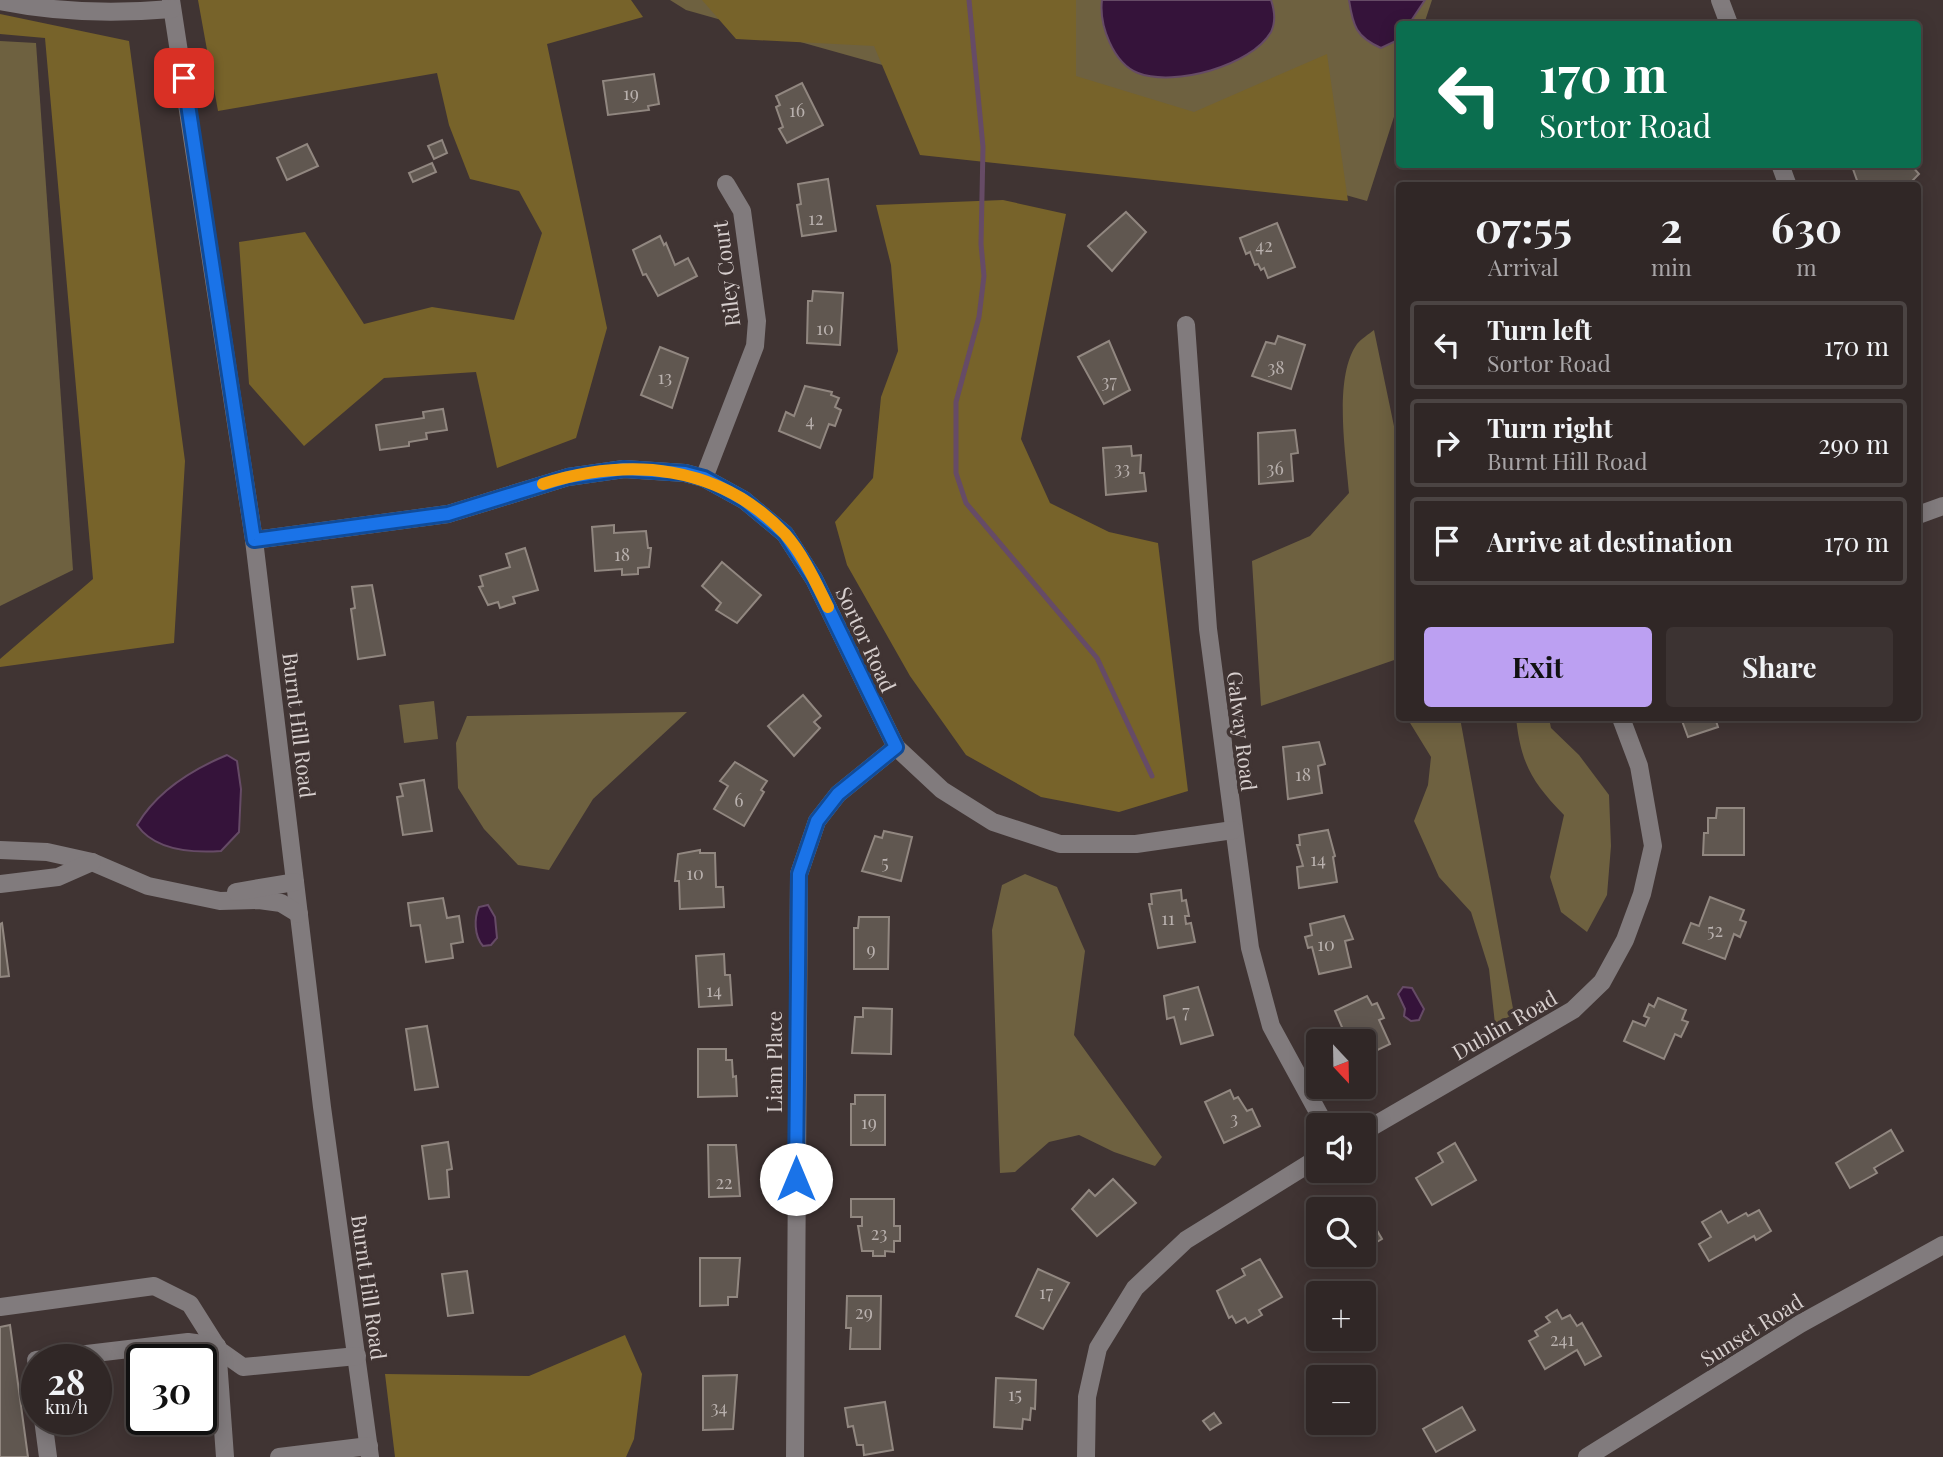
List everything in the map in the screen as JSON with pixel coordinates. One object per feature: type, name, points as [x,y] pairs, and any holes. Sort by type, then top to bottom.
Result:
[{"type":"street","points":[[1720,0],[1728,21]]},
{"type":"street","points":[[0,1],[69,12],[123,13],[172,4]]},
{"type":"street","name":"Burnt Hill Road","points":[[172,4],[254,540],[299,914],[370,1451]]},
{"type":"street","name":"Riley Court","points":[[704,478],[755,346],[757,320],[742,211],[726,184]]},
{"type":"street","name":"Galway Road","points":[[1186,325],[1208,629],[1233,830],[1243,876],[1250,948],[1270,1026],[1318,1113]]},
{"type":"street","name":"Sortor Road","points":[[254,540],[448,514],[568,477],[624,469],[685,473],[704,478],[744,500],[785,534],[814,579],[896,747],[942,790],[993,822],[1060,844],[1136,844],[1233,830]]},
{"type":"street","points":[[1921,514],[1943,506]]},
{"type":"street","name":"Dublin Road","points":[[1376,1124],[1573,1010],[1602,982],[1625,940],[1653,846],[1639,766],[1622,721]]},
{"type":"street","name":"Liam Place","points":[[795,1457],[799,874],[817,821],[838,794],[896,747]]},
{"type":"street","points":[[0,850],[47,852],[93,862],[148,886],[219,901],[281,903],[299,914]]},
{"type":"street","points":[[0,884],[58,877],[93,862]]},
{"type":"street","points":[[207,897],[295,882]]},
{"type":"street","points":[[1086,1457],[1087,1397],[1098,1349],[1135,1288],[1185,1240],[1306,1165]]},
{"type":"street","name":"Sunset Road","points":[[1587,1457],[1800,1325],[1943,1245]]},
{"type":"street","points":[[0,1307],[154,1286],[190,1304],[216,1344]]},
{"type":"street","points":[[171,1344],[202,1344]]},
{"type":"street","points":[[217,1346],[243,1367],[357,1356]]},
{"type":"street","points":[[217,1346],[225,1457]]},
{"type":"street","points":[[45,1435],[48,1457]]},
{"type":"street","points":[[279,1457],[370,1451]]},
{"type":"shaded area","points":[[198,0],[631,0],[643,17],[547,44],[607,328],[576,438],[497,468],[476,372],[384,378],[304,446],[249,384],[239,242],[305,232],[364,324],[432,307],[514,320],[542,233],[519,191],[470,179],[449,125],[437,73],[218,111]]},
{"type":"shaded area","points":[[670,0],[1432,0],[1425,21],[1396,21],[1396,110],[1367,201],[686,10]]},
{"type":"shaded area","points":[[702,0],[1076,0],[1076,76],[1194,112],[1327,54],[1348,201],[920,155],[874,46],[736,39]]},
{"type":"shaded area","points":[[1102,0],[1271,0],[1274,24],[1261,44],[1230,64],[1191,75],[1153,77],[1129,68],[1115,52],[1105,31]]},
{"type":"shaded area","points":[[1349,0],[1425,0],[1411,21],[1396,21],[1396,41],[1381,48],[1361,35],[1352,17]]},
{"type":"shaded area","points":[[0,14],[129,41],[185,461],[174,643],[0,667],[0,659],[93,579],[45,38],[0,34]]},
{"type":"shaded area","points":[[0,41],[36,43],[73,570],[0,606]]},
{"type":"shaded area","points":[[1003,200],[1066,214],[1021,439],[1050,503],[1109,532],[1158,543],[1188,791],[1119,812],[1041,797],[966,755],[910,676],[847,565],[835,522],[873,478],[881,397],[898,351],[891,265],[876,205]]},
{"type":"shaded area","points":[[1374,330],[1396,436],[1396,659],[1261,706],[1252,561],[1310,536],[1349,493],[1343,396],[1350,358],[1363,338]]},
{"type":"shaded area","points":[[434,701],[438,739],[404,743],[399,705]]},
{"type":"shaded area","points":[[687,712],[593,799],[549,870],[518,865],[484,829],[458,788],[456,743],[467,716]]},
{"type":"shaded area","points":[[1409,721],[1461,721],[1514,1014],[1495,1024],[1489,969],[1471,912],[1439,877],[1414,821],[1428,785],[1431,757]]},
{"type":"shaded area","points":[[1516,721],[1550,721],[1551,728],[1579,755],[1609,795],[1611,846],[1607,895],[1587,932],[1561,912],[1550,877],[1564,815],[1536,782],[1525,760]]},
{"type":"shaded area","points":[[227,755],[237,761],[241,789],[239,832],[221,851],[186,851],[164,845],[145,834],[137,825],[154,802],[176,783]]},
{"type":"shaded area","points":[[1025,874],[1057,887],[1085,951],[1074,1035],[1162,1157],[1155,1166],[1114,1152],[1079,1135],[1049,1142],[1015,1172],[1000,1173],[992,930],[1002,885]]},
{"type":"shaded area","points":[[488,905],[495,917],[497,938],[491,945],[483,946],[476,932],[476,916],[479,907]]},
{"type":"shaded area","points":[[1403,987],[1412,988],[1424,1009],[1419,1020],[1411,1021],[1404,1016],[1405,1009],[1398,994]]},
{"type":"shaded area","points":[[625,1335],[642,1374],[634,1439],[626,1457],[395,1457],[385,1374],[529,1376]]},
{"type":"building","points":[[654,74],[659,104],[648,106],[649,110],[608,115],[603,81]]},
{"type":"building","points":[[802,83],[823,125],[787,143],[779,129],[783,127],[776,107],[780,105],[776,96]]},
{"type":"building","points":[[442,140],[447,153],[434,159],[428,146]]},
{"type":"building","points":[[307,144],[318,166],[287,180],[277,158]]},
{"type":"building","points":[[432,163],[436,172],[413,182],[409,173]]},
{"type":"building","points":[[1914,168],[1919,174],[1914,182],[1858,182],[1853,169]]},
{"type":"building","points":[[828,179],[836,231],[802,236],[797,205],[801,204],[798,184]]},
{"type":"building","points":[[1126,212],[1146,232],[1112,271],[1088,246]]},
{"type":"building","points":[[1277,223],[1295,267],[1268,278],[1264,268],[1261,270],[1258,264],[1255,265],[1250,252],[1246,254],[1240,238]]},
{"type":"building","points":[[660,236],[664,245],[666,243],[675,265],[688,258],[697,276],[658,296],[646,274],[643,275],[633,250]]},
{"type":"building","points":[[813,291],[843,293],[840,345],[807,343],[808,301],[812,301]]},
{"type":"building","points":[[1278,336],[1305,345],[1291,389],[1252,376],[1266,342],[1275,344]]},
{"type":"building","points":[[1109,341],[1130,390],[1104,404],[1078,357]]},
{"type":"building","points":[[660,347],[688,358],[672,408],[641,395]]},
{"type":"building","points":[[805,386],[832,392],[831,395],[839,398],[835,407],[841,410],[835,426],[829,424],[820,448],[779,431],[786,412],[794,416]]},
{"type":"building","points":[[443,409],[447,430],[426,433],[427,439],[409,442],[409,446],[380,450],[376,425],[424,418],[423,412]]},
{"type":"building","points":[[1295,430],[1298,453],[1291,454],[1293,481],[1259,484],[1258,433]]},
{"type":"building","points":[[1131,446],[1132,456],[1141,455],[1140,473],[1144,473],[1146,491],[1106,495],[1103,448]]},
{"type":"building","points":[[614,525],[614,533],[646,531],[648,548],[651,548],[649,567],[638,568],[638,574],[622,575],[622,569],[595,571],[592,527]]},
{"type":"building","points":[[525,548],[538,590],[513,597],[515,603],[500,608],[498,602],[488,605],[479,587],[483,586],[480,576],[510,567],[506,554]]},
{"type":"building","points":[[722,562],[761,595],[737,623],[716,610],[721,603],[702,586]]},
{"type":"building","points":[[372,585],[385,655],[358,659],[351,609],[355,608],[352,587]]},
{"type":"building","points":[[803,695],[821,716],[814,722],[820,728],[794,756],[768,726]]},
{"type":"building","points":[[1682,721],[1716,721],[1718,727],[1688,737]]},
{"type":"building","points":[[1319,742],[1325,764],[1318,766],[1322,793],[1288,799],[1283,747]]},
{"type":"building","points":[[735,762],[767,781],[761,790],[764,792],[744,826],[714,809],[728,786],[720,781]]},
{"type":"building","points":[[424,780],[432,831],[403,835],[397,797],[403,796],[400,784]]},
{"type":"building","points":[[1717,808],[1744,808],[1744,855],[1703,855],[1708,818],[1716,818]]},
{"type":"building","points":[[1328,830],[1335,856],[1337,882],[1299,888],[1297,867],[1303,866],[1297,845],[1300,845],[1299,835]]},
{"type":"building","points":[[884,831],[912,837],[901,881],[862,871],[875,836],[882,838]]},
{"type":"building","points":[[700,850],[700,853],[715,853],[716,887],[723,887],[724,907],[680,909],[679,881],[675,881],[678,854]]},
{"type":"building","points":[[1181,890],[1182,901],[1186,900],[1189,916],[1185,916],[1186,924],[1191,923],[1195,942],[1158,948],[1149,904],[1152,904],[1151,894]]},
{"type":"building","points":[[1710,897],[1744,910],[1740,920],[1746,922],[1740,937],[1734,934],[1725,959],[1683,943],[1691,923],[1699,926]]},
{"type":"building","points":[[443,898],[447,918],[459,916],[463,942],[451,944],[453,958],[426,962],[420,925],[411,926],[408,903]]},
{"type":"building","points":[[1344,916],[1353,939],[1345,941],[1351,967],[1319,974],[1312,947],[1308,948],[1305,937],[1312,935],[1310,924]]},
{"type":"building","points":[[859,917],[889,917],[888,969],[854,969],[854,928],[858,928]]},
{"type":"building","points":[[2,923],[9,976],[0,977],[0,924]]},
{"type":"building","points":[[724,954],[725,975],[730,975],[732,1005],[699,1007],[696,956]]},
{"type":"building","points":[[1198,987],[1213,1035],[1181,1044],[1174,1017],[1167,1019],[1164,996]]},
{"type":"building","points":[[1367,996],[1372,1005],[1377,1003],[1384,1018],[1379,1020],[1390,1044],[1376,1051],[1376,1029],[1343,1029],[1335,1011]]},
{"type":"building","points":[[1658,998],[1686,1010],[1682,1020],[1688,1022],[1681,1037],[1675,1034],[1664,1059],[1624,1041],[1633,1021],[1645,1026],[1649,1018],[1644,1016],[1649,1004],[1654,1007]]},
{"type":"building","points":[[863,1008],[892,1009],[891,1054],[852,1053],[855,1017],[863,1017]]},
{"type":"building","points":[[427,1026],[438,1087],[415,1090],[406,1029]]},
{"type":"building","points":[[698,1049],[726,1049],[726,1060],[732,1060],[733,1077],[736,1076],[737,1096],[698,1097]]},
{"type":"building","points":[[1230,1090],[1234,1099],[1238,1097],[1247,1111],[1252,1109],[1260,1126],[1224,1143],[1205,1102]]},
{"type":"building","points":[[855,1095],[885,1095],[885,1145],[851,1145],[851,1104],[855,1104]]},
{"type":"building","points":[[1891,1130],[1903,1151],[1874,1168],[1877,1173],[1850,1188],[1836,1163]]},
{"type":"building","points":[[448,1142],[452,1169],[447,1170],[449,1197],[429,1199],[422,1146]]},
{"type":"building","points":[[1455,1143],[1476,1180],[1432,1205],[1416,1178],[1443,1162],[1438,1153]]},
{"type":"building","points":[[708,1145],[736,1145],[740,1196],[709,1197]]},
{"type":"building","points":[[1113,1179],[1136,1203],[1097,1236],[1072,1209],[1089,1190],[1095,1196]]},
{"type":"building","points":[[851,1199],[894,1199],[894,1226],[900,1226],[900,1241],[894,1241],[894,1252],[885,1251],[885,1256],[873,1256],[873,1251],[862,1251],[858,1226],[862,1226],[862,1217],[851,1217]]},
{"type":"building","points":[[1759,1210],[1771,1231],[1756,1240],[1754,1236],[1709,1261],[1699,1244],[1711,1237],[1702,1222],[1721,1211],[1728,1223],[1746,1213],[1748,1216]]},
{"type":"building","points":[[1376,1229],[1382,1239],[1376,1242]]},
{"type":"building","points":[[700,1258],[740,1258],[737,1297],[728,1297],[728,1305],[700,1306]]},
{"type":"building","points":[[1260,1259],[1282,1297],[1259,1310],[1262,1315],[1248,1323],[1245,1318],[1236,1323],[1232,1316],[1229,1318],[1217,1291],[1245,1275],[1242,1269]]},
{"type":"building","points":[[1038,1269],[1069,1283],[1043,1329],[1016,1316]]},
{"type":"building","points":[[467,1271],[473,1313],[448,1316],[442,1274]]},
{"type":"building","points":[[847,1296],[881,1296],[880,1349],[850,1349],[851,1328],[846,1328]]},
{"type":"building","points":[[1557,1310],[1562,1319],[1570,1315],[1577,1326],[1582,1323],[1601,1356],[1585,1365],[1577,1350],[1545,1369],[1529,1341],[1538,1336],[1535,1331],[1550,1322],[1546,1317]]},
{"type":"building","points":[[10,1325],[21,1406],[21,1435],[25,1435],[28,1457],[0,1457],[0,1327]]},
{"type":"building","points":[[737,1375],[733,1429],[703,1430],[703,1376]]},
{"type":"building","points":[[996,1378],[1036,1380],[1035,1409],[1031,1408],[1030,1420],[1023,1419],[1022,1429],[994,1427]]},
{"type":"building","points":[[885,1402],[893,1450],[864,1455],[863,1445],[857,1445],[853,1426],[848,1427],[845,1408]]},
{"type":"building","points":[[1462,1407],[1475,1430],[1436,1452],[1423,1429]]},
{"type":"building","points":[[1214,1413],[1221,1423],[1210,1430],[1203,1421]]},
{"type":"waterway","points":[[969,0],[983,147],[981,244],[984,276],[979,317],[956,402],[956,473],[966,503],[1097,658],[1152,776]]},
{"type":"slow traffic","points":[[543,484],[568,477],[624,469],[685,473],[704,478],[744,500],[785,534],[814,579],[828,607]]},
{"type":"route","points":[[184,78],[254,540],[448,514],[568,477],[624,469],[685,473],[704,478],[744,500],[785,534],[814,579],[876,712],[896,747],[838,794],[817,821],[799,874],[796,929],[796,1179]]}]
